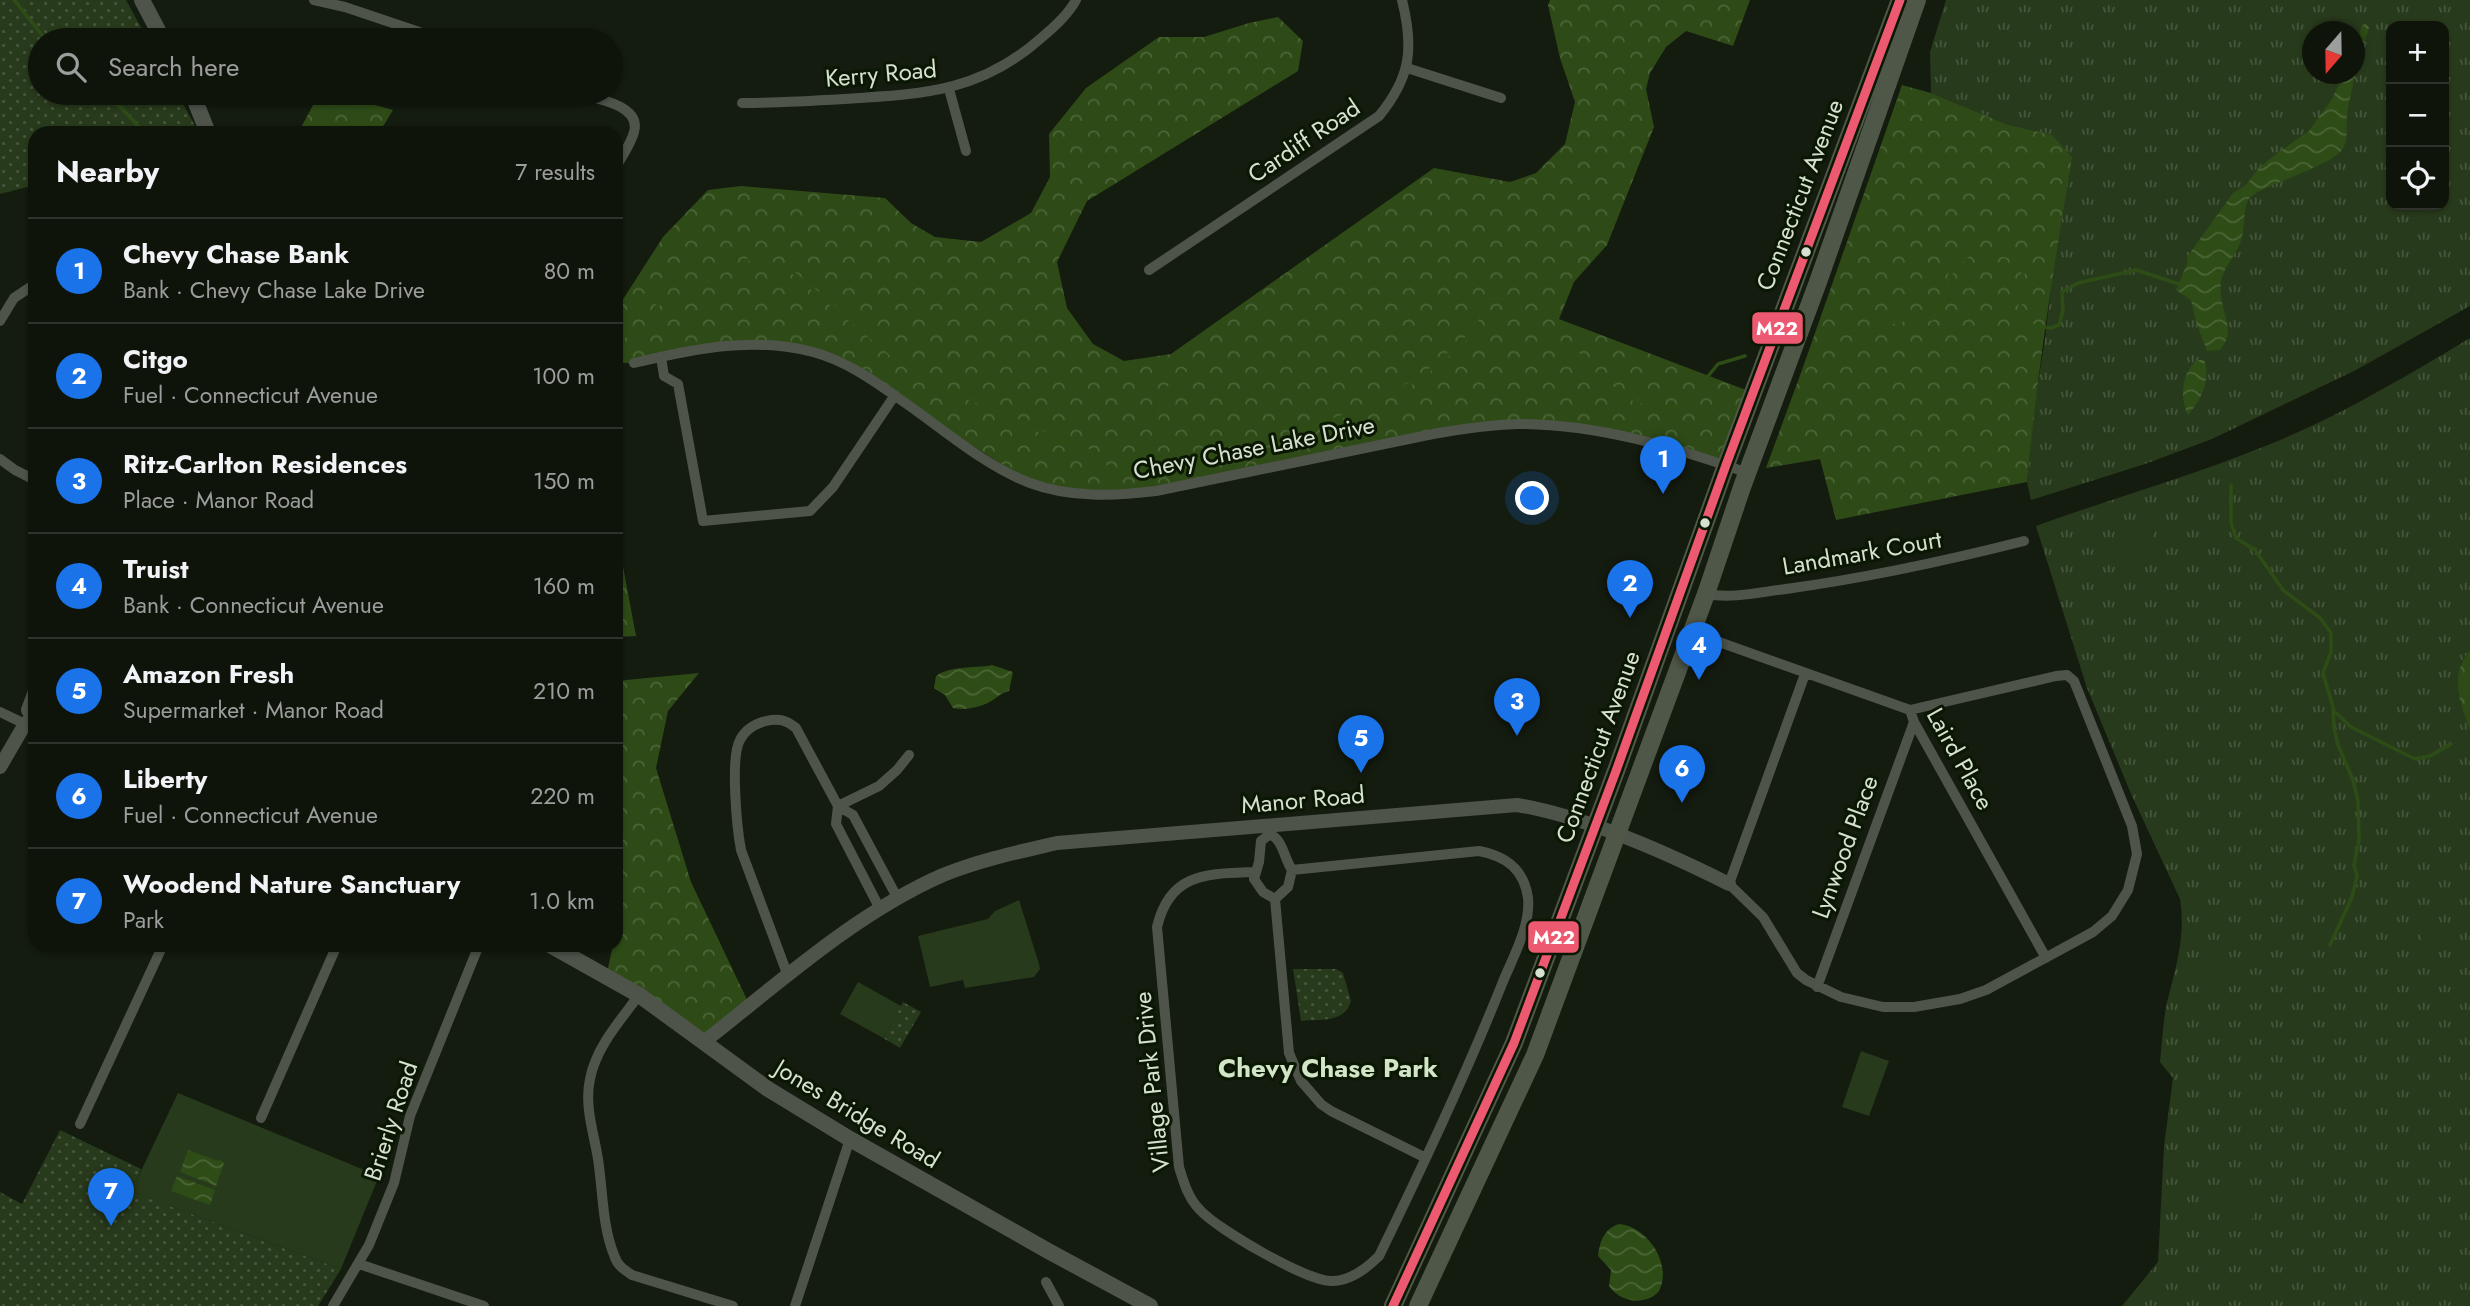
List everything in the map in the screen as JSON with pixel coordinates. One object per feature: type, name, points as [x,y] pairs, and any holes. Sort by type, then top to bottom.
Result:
[{"type":"main road","points":[[142,0],[157,28]]},
{"type":"main road","name":"Connecticut Avenue","points":[[1393,1306],[1514,1043],[1900,0]]},
{"type":"main road","name":"Connecticut Avenue","points":[[1418,1306],[1535,1055],[1706,594],[1917,0]]},
{"type":"main road","points":[[197,105],[205,126]]},
{"type":"main road","name":"Jones Bridge Road","points":[[562,952],[639,995],[768,1089],[850,1139],[1150,1306]]},
{"type":"street","points":[[314,0],[345,7],[407,28]]},
{"type":"street","name":"Kerry Road","points":[[742,103],[910,95],[949,89],[992,73],[1024,53],[1053,28],[1076,0]]},
{"type":"street","name":"Cardiff Road","points":[[1149,270],[1379,116],[1390,102],[1407,68],[1409,31],[1402,0]]},
{"type":"street","points":[[1407,68],[1501,99]]},
{"type":"street","points":[[949,89],[966,151]]},
{"type":"street","points":[[617,105],[629,112],[635,125],[634,133],[623,154]]},
{"type":"street","points":[[0,321],[14,298],[28,289]]},
{"type":"street","name":"Chevy Chase Lake Drive","points":[[634,363],[713,346],[759,344],[815,353],[845,364],[874,380],[992,464],[1031,483],[1097,495],[1156,491],[1433,433],[1517,424],[1575,427],[1630,436],[1748,472]]},
{"type":"street","points":[[661,357],[664,376],[678,384],[703,521],[810,511],[833,487],[895,395]]},
{"type":"street","points":[[0,459],[28,476]]},
{"type":"street","name":"Landmark Court","points":[[1706,594],[1745,594],[1837,581],[2024,541]]},
{"type":"street","name":"Laird Place","points":[[1690,632],[1912,716],[2046,958]]},
{"type":"street","points":[[1729,884],[1805,674]]},
{"type":"street","name":"Manor Road","points":[[705,1041],[880,909],[944,875],[995,857],[1057,843],[1270,830],[1517,805],[1617,835],[1729,884],[1763,917],[1797,973],[1818,987],[1863,1003],[1896,1008],[1960,999],[1986,990],[2093,932],[2112,916],[2128,890],[2137,854],[2132,825],[2074,681],[2067,675],[1912,716]]},
{"type":"street","points":[[0,712],[28,713]]},
{"type":"street","name":"Lynwood Place","points":[[1818,987],[1912,716]]},
{"type":"street","points":[[0,766],[28,718]]},
{"type":"street","points":[[788,976],[741,850],[738,833],[735,752],[740,739],[750,728],[778,719],[787,721],[796,728],[838,806],[853,815],[898,899]]},
{"type":"street","points":[[838,806],[879,786],[909,755]]},
{"type":"street","points":[[838,806],[836,824],[880,909]]},
{"type":"street","points":[[1275,899],[1288,887],[1292,870],[1281,843],[1270,830],[1261,841],[1254,879],[1258,887],[1275,899],[1289,1053],[1301,1081],[1316,1099],[1331,1111],[1426,1158]]},
{"type":"street","name":"Village Park Drive","points":[[1255,872],[1197,878],[1179,886],[1164,905],[1157,927],[1179,1167],[1185,1188],[1208,1218],[1313,1278],[1333,1281],[1367,1268],[1379,1256],[1458,1091],[1521,937],[1528,901],[1525,885],[1511,863],[1502,857],[1479,851],[1292,870]]},
{"type":"street","points":[[80,1124],[160,952]]},
{"type":"street","points":[[261,1118],[334,952]]},
{"type":"street","name":"Brierly Road","points":[[334,1306],[359,1264],[394,1182],[410,1116],[476,952]]},
{"type":"street","points":[[639,995],[604,1042],[590,1078],[588,1104],[607,1234],[620,1267],[632,1275],[733,1306]]},
{"type":"street","points":[[795,1306],[850,1139]]},
{"type":"street","points":[[359,1264],[484,1306]]},
{"type":"street","points":[[1046,1282],[1059,1306]]},
{"type":"green space","points":[[0,0],[126,0],[141,28],[28,28],[28,105],[184,105],[195,126],[28,126],[28,187],[0,194]]},
{"type":"green space","points":[[1550,0],[1750,0],[1733,46],[1686,31],[1666,47],[1650,73],[1646,89],[1654,127],[1607,245],[1574,282],[1559,319],[1754,393],[1726,465],[1575,427],[1474,427],[1121,495],[1031,483],[845,364],[759,344],[623,363],[623,299],[663,237],[708,190],[741,186],[885,198],[911,223],[935,237],[981,242],[1031,213],[1050,177],[1049,134],[1086,88],[1159,37],[1204,37],[1278,17],[1303,41],[1298,71],[1087,201],[1057,262],[1067,308],[1093,344],[1124,361],[1171,354],[1434,168],[1510,182],[1536,173],[1565,144],[1575,102],[1560,58],[1548,5]]},
{"type":"green space","points":[[1946,0],[2470,0],[2470,306],[2356,370],[2212,439],[2145,464],[2031,500],[2027,482],[2034,408],[2053,271],[2052,135],[2006,124],[1931,93],[1930,52]]},
{"type":"green space","points":[[1902,85],[1931,93],[2006,124],[2052,135],[2072,157],[2046,319],[2027,482],[1836,520],[1820,459],[1766,468]]},
{"type":"green space","points":[[313,105],[375,105],[393,110],[383,126],[302,126]]},
{"type":"green space","points":[[2470,338],[2470,650],[2459,670],[2458,690],[2470,731],[2470,1306],[2122,1306],[2158,1262],[2164,1146],[2173,1078],[2160,1062],[2166,1009],[2179,951],[2182,912],[2180,899],[2132,796],[2087,688],[2036,526],[2211,467],[2294,434],[2371,396]]},
{"type":"green space","points":[[2142,524],[2151,529],[2154,539],[2147,563],[2137,569],[2130,566],[2126,560],[2124,546],[2131,532]]},
{"type":"green space","points":[[623,566],[636,636],[623,637]]},
{"type":"green space","points":[[2470,650],[2470,731],[2460,700],[2458,680],[2463,660]]},
{"type":"green space","points":[[699,673],[668,711],[656,768],[691,882],[750,1006],[705,1041],[606,977],[611,952],[623,952],[623,680]]},
{"type":"green space","points":[[1019,900],[1040,969],[1034,977],[965,988],[963,980],[930,987],[918,936],[988,919],[995,911]]},
{"type":"green space","points":[[2452,925],[2459,930],[2458,938],[2450,947],[2439,950],[2421,941],[2423,930]]},
{"type":"green space","points":[[2212,945],[2221,950],[2224,966],[2221,979],[2212,986],[2196,981],[2195,971],[2203,950]]},
{"type":"green space","points":[[1293,969],[1336,969],[1343,973],[1351,1001],[1348,1008],[1331,1018],[1301,1021]]},
{"type":"green space","points":[[858,982],[901,1006],[883,1038],[840,1014]]},
{"type":"green space","points":[[903,1002],[921,1012],[900,1048],[883,1038]]},
{"type":"green space","points":[[1861,1051],[1889,1061],[1869,1116],[1842,1107]]},
{"type":"green space","points":[[178,1093],[379,1176],[341,1269],[131,1192]]},
{"type":"green space","points":[[60,1130],[141,1169],[132,1192],[341,1269],[318,1306],[0,1306],[0,1192],[22,1204]]},
{"type":"green space","points":[[2232,1186],[2250,1193],[2254,1204],[2251,1220],[2239,1232],[2226,1229],[2221,1215],[2222,1189]]},
{"type":"water","points":[[2365,24],[2369,27],[2365,42]]},
{"type":"water","points":[[2339,84],[2353,84],[2344,147],[2320,165],[2263,190],[2248,200],[2242,237],[2222,278],[2222,303],[2227,336],[2220,350],[2207,351],[2191,300],[2176,290],[2188,262],[2187,257],[2233,193],[2246,185],[2259,168],[2276,154],[2309,131]]},
{"type":"water","points":[[2197,360],[2204,360],[2206,382],[2197,404],[2188,415],[2183,401],[2183,386],[2188,371]]},
{"type":"water","points":[[992,665],[1013,672],[1009,691],[984,705],[968,709],[953,708],[945,695],[934,688],[936,676],[942,673]]},
{"type":"water","points":[[188,1150],[224,1163],[216,1186],[180,1172]]},
{"type":"water","points":[[177,1176],[215,1190],[210,1205],[171,1191]]},
{"type":"water","points":[[1619,1224],[1629,1226],[1648,1239],[1660,1258],[1663,1269],[1659,1291],[1648,1299],[1626,1299],[1609,1286],[1611,1270],[1598,1256],[1606,1232]]},
{"type":"waterway","points":[[14,0],[36,28]]},
{"type":"waterway","points":[[118,105],[138,126]]},
{"type":"waterway","points":[[1824,342],[1831,336],[1921,316],[1932,319],[1944,300],[1950,274],[1970,253],[1997,253],[2024,261],[2020,307],[2030,325],[2051,328],[2059,325],[2063,310],[2062,292],[2078,283],[2136,270],[2179,284]]},
{"type":"waterway","points":[[623,338],[646,294],[661,280],[666,286],[653,316],[664,317],[689,294],[718,274],[754,257],[791,271],[926,383],[971,399],[1089,451],[1115,475],[1142,468],[1153,438],[1161,399],[1178,375],[1204,371],[1260,422],[1297,431],[1342,417],[1418,380],[1466,339],[1489,298],[1519,300],[1523,318],[1579,355],[1601,381],[1627,397],[1664,409],[1681,405],[1718,364],[1745,356]]},
{"type":"waterway","points":[[2231,485],[2231,523],[2236,538],[2255,550],[2283,590],[2320,618],[2331,633],[2331,652],[2323,673],[2333,707],[2338,745],[2353,780],[2358,801],[2359,840],[2354,865],[2357,876],[2352,897],[2330,945]]},
{"type":"waterway","points":[[2334,711],[2351,727],[2415,759],[2430,756],[2451,744]]},
{"type":"transit line","name":"M22","points":[[1393,1306],[1514,1043],[1900,0]]},
{"type":"place","name":"Chevy Chase Bank","points":[[1663,494]]},
{"type":"place","name":"Citgo","points":[[1630,618]]},
{"type":"place","name":"Truist","points":[[1699,680]]},
{"type":"place","name":"Ritz-Carlton Residences","points":[[1517,736]]},
{"type":"place","name":"Amazon Fresh","points":[[1361,773]]},
{"type":"place","name":"Liberty","points":[[1682,803]]},
{"type":"place","name":"Woodend Nature Sanctuary","points":[[111,1226]]},
{"type":"district","name":"Chevy Chase Park","points":[[1328,1068]]}]
